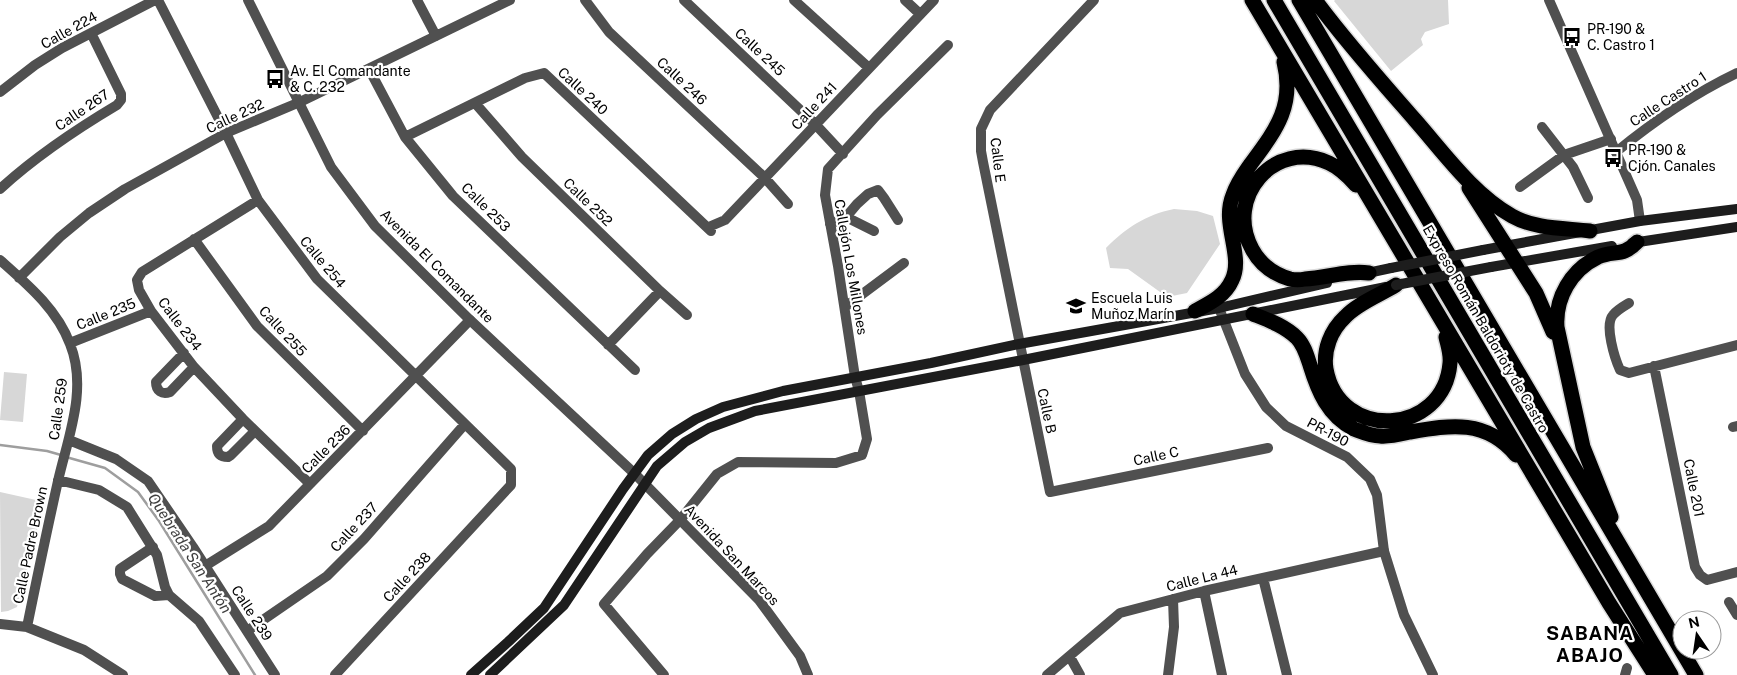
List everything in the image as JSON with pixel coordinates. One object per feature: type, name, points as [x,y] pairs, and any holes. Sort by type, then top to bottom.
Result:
[{"type":"highway","points":[[1252,0],[1609,603],[1655,675]]},
{"type":"highway","name":"Expreso Román Baldorioty de Castro","points":[[1274,0],[1671,675]]},
{"type":"highway","name":"Expreso Román Baldorioty de Castro","points":[[1299,0],[1696,675]]},
{"type":"highway","points":[[1315,0],[1366,64],[1456,168],[1485,196],[1513,216],[1536,225],[1590,231]]},
{"type":"highway","points":[[1195,312],[1222,295],[1233,279],[1236,262],[1229,220],[1229,206],[1240,180],[1274,132],[1284,113],[1288,77],[1281,51]]},
{"type":"highway","points":[[1370,273],[1358,272],[1323,278],[1292,280],[1283,277],[1263,264],[1255,254],[1244,229],[1243,218],[1248,194],[1260,175],[1281,162],[1297,158],[1314,158],[1335,166],[1374,205]]},
{"type":"highway","points":[[1456,168],[1536,293],[1562,352]]},
{"type":"highway","points":[[1619,545],[1607,506],[1583,447],[1562,352],[1556,315],[1561,296],[1574,275],[1599,257],[1629,250],[1637,242]]},
{"type":"highway","points":[[1396,285],[1346,315],[1332,333],[1326,353],[1328,376],[1332,388],[1346,406],[1362,416],[1385,422],[1400,421],[1431,404],[1443,389],[1447,380],[1450,362],[1450,352],[1443,324]]},
{"type":"highway","points":[[1253,314],[1277,324],[1296,337],[1304,350],[1318,390],[1335,415],[1344,423],[1363,432],[1378,436],[1453,425],[1477,429],[1498,439],[1512,451],[1539,484]]},
{"type":"main road","points":[[471,675],[544,608],[648,455],[672,434],[696,418],[724,407],[745,400],[931,363],[1018,339],[1218,308],[1391,268],[1640,221],[1737,209]]},
{"type":"main road","points":[[490,675],[564,605],[657,466],[685,442],[709,428],[755,411],[1491,267],[1737,227]]},
{"type":"street","name":"Calle 224","points":[[0,92],[62,48],[156,0]]},
{"type":"street","name":"Calle 254","points":[[156,0],[226,133],[258,200],[317,279],[511,469],[511,485],[500,497]]},
{"type":"street","name":"Avenida El Comandante","points":[[248,0],[331,167],[375,226],[470,320],[646,485]]},
{"type":"street","points":[[417,0],[436,36]]},
{"type":"street","name":"Calle 232","points":[[20,278],[60,237],[89,213],[125,189],[226,133],[300,102],[510,0]]},
{"type":"street","name":"Calle 246","points":[[585,0],[609,32],[765,178],[788,204]]},
{"type":"street","name":"Calle 245","points":[[684,0],[816,125],[843,154]]},
{"type":"street","points":[[794,0],[869,68]]},
{"type":"street","points":[[905,0],[920,14]]},
{"type":"street","name":"Calle 241","points":[[711,226],[725,220],[934,0]]},
{"type":"street","name":"Calle E","points":[[1018,339],[981,150],[981,128],[990,110],[1094,0]]},
{"type":"street","points":[[1549,0],[1637,200],[1640,221]]},
{"type":"street","name":"Calle 267","points":[[0,189],[24,168],[68,135],[117,105],[121,100],[120,94],[90,33]]},
{"type":"street","name":"Callejón Los Millones","points":[[680,520],[717,474],[738,462],[836,463],[862,455],[867,439],[825,195],[828,169],[877,115],[948,45]]},
{"type":"street","name":"Calle 253","points":[[369,69],[405,137],[453,196],[608,345]]},
{"type":"street","name":"Calle Castro 1","points":[[1616,152],[1651,123],[1708,87],[1737,73]]},
{"type":"street","name":"Calle 240","points":[[405,137],[524,78],[544,74],[711,231],[711,226]]},
{"type":"street","name":"Calle 252","points":[[475,103],[522,157],[687,315]]},
{"type":"street","points":[[1542,126],[1564,155],[1588,198]]},
{"type":"street","points":[[1520,187],[1564,155],[1611,139]]},
{"type":"street","points":[[830,224],[846,217],[868,194],[878,190],[898,220]]},
{"type":"street","name":"Calle 234","points":[[258,200],[142,272],[138,280],[139,290],[151,311],[194,367],[243,419],[310,484]]},
{"type":"street","points":[[846,217],[874,232]]},
{"type":"street","name":"Calle 255","points":[[194,239],[257,326],[363,431]]},
{"type":"street","name":"Calle 259","points":[[0,260],[53,311],[70,343],[77,367],[77,393],[60,474]]},
{"type":"street","points":[[845,307],[904,263]]},
{"type":"street","points":[[635,370],[608,345],[660,291]]},
{"type":"street","points":[[1629,303],[1612,316],[1609,326],[1616,362],[1620,370],[1629,373],[1737,345]]},
{"type":"street","name":"PR-190","points":[[1218,308],[1245,374],[1266,407],[1286,426],[1346,457],[1370,479],[1377,495],[1384,551],[1404,615],[1432,675]]},
{"type":"street","name":"Calle 235","points":[[70,343],[151,311]]},
{"type":"street","name":"Calle 236","points":[[205,566],[269,526],[470,320]]},
{"type":"street","name":"Calle B","points":[[1018,339],[1050,492]]},
{"type":"street","points":[[184,353],[159,378],[156,382],[156,388],[165,394],[170,392],[194,367]]},
{"type":"street","name":"Calle 201","points":[[1654,366],[1695,567],[1700,576],[1707,580],[1737,572]]},
{"type":"street","points":[[243,419],[217,446],[217,452],[220,455],[223,457],[231,455],[255,431]]},
{"type":"street","name":"Calle 237","points":[[247,631],[327,576],[364,539],[465,424]]},
{"type":"street","points":[[68,442],[116,459],[148,481],[205,566]]},
{"type":"street","name":"Calle C","points":[[1050,492],[1268,448]]},
{"type":"street","points":[[60,474],[99,490],[127,506],[157,555],[165,587],[169,595],[199,621],[235,675]]},
{"type":"street","name":"Calle Padre Brown","points":[[27,627],[60,474]]},
{"type":"street","name":"Avenida San Marcos","points":[[646,485],[759,600],[800,656],[808,675]]},
{"type":"street","name":"Calle 238","points":[[336,675],[500,497]]},
{"type":"street","points":[[664,675],[604,604],[646,554],[680,520]]},
{"type":"street","points":[[152,547],[125,564],[120,569],[120,574],[122,579],[155,596],[169,595]]},
{"type":"street","name":"Calle La 44","points":[[1047,675],[1120,613],[1204,591],[1384,551]]},
{"type":"street","name":"Calle 239","points":[[205,566],[275,675]]},
{"type":"street","points":[[1263,578],[1287,675]]},
{"type":"street","points":[[1204,591],[1222,675]]},
{"type":"street","points":[[1168,675],[1174,627],[1173,599]]},
{"type":"street","points":[[1729,602],[1737,615]]},
{"type":"street","points":[[0,624],[27,627],[84,650],[123,675]]},
{"type":"street","points":[[1070,657],[1080,675]]},
{"type":"shaded area","points":[[1335,0],[1448,0],[1449,24],[1425,32],[1421,39],[1423,45],[1391,71]]},
{"type":"shaded area","points":[[1174,209],[1197,211],[1213,216],[1220,244],[1187,293],[1167,297],[1128,269],[1110,268],[1106,248],[1137,223]]},
{"type":"shaded area","points":[[4,372],[27,374],[23,422],[0,420]]},
{"type":"shaded area","points":[[0,492],[36,500],[40,507],[41,515],[17,607],[1,612]]},
{"type":"waterway","name":"Quebrada San Antón","points":[[0,445],[47,451],[61,455]]},
{"type":"waterway","name":"Quebrada San Antón","points":[[66,457],[105,468],[138,492],[159,521],[255,675]]},
{"type":"place","name":"PR-190 & C. Castro 1","points":[[1572,37]]},
{"type":"place","name":"Av. El Comandante & C. 232","points":[[275,79]]},
{"type":"place","name":"PR-190 & Cjón. Canales","points":[[1613,158]]},
{"type":"place","name":"Escuela Luis Muñoz Marín","points":[[1076,306]]},
{"type":"district","name":"SABANA ABAJO","points":[[1590,644]]}]
